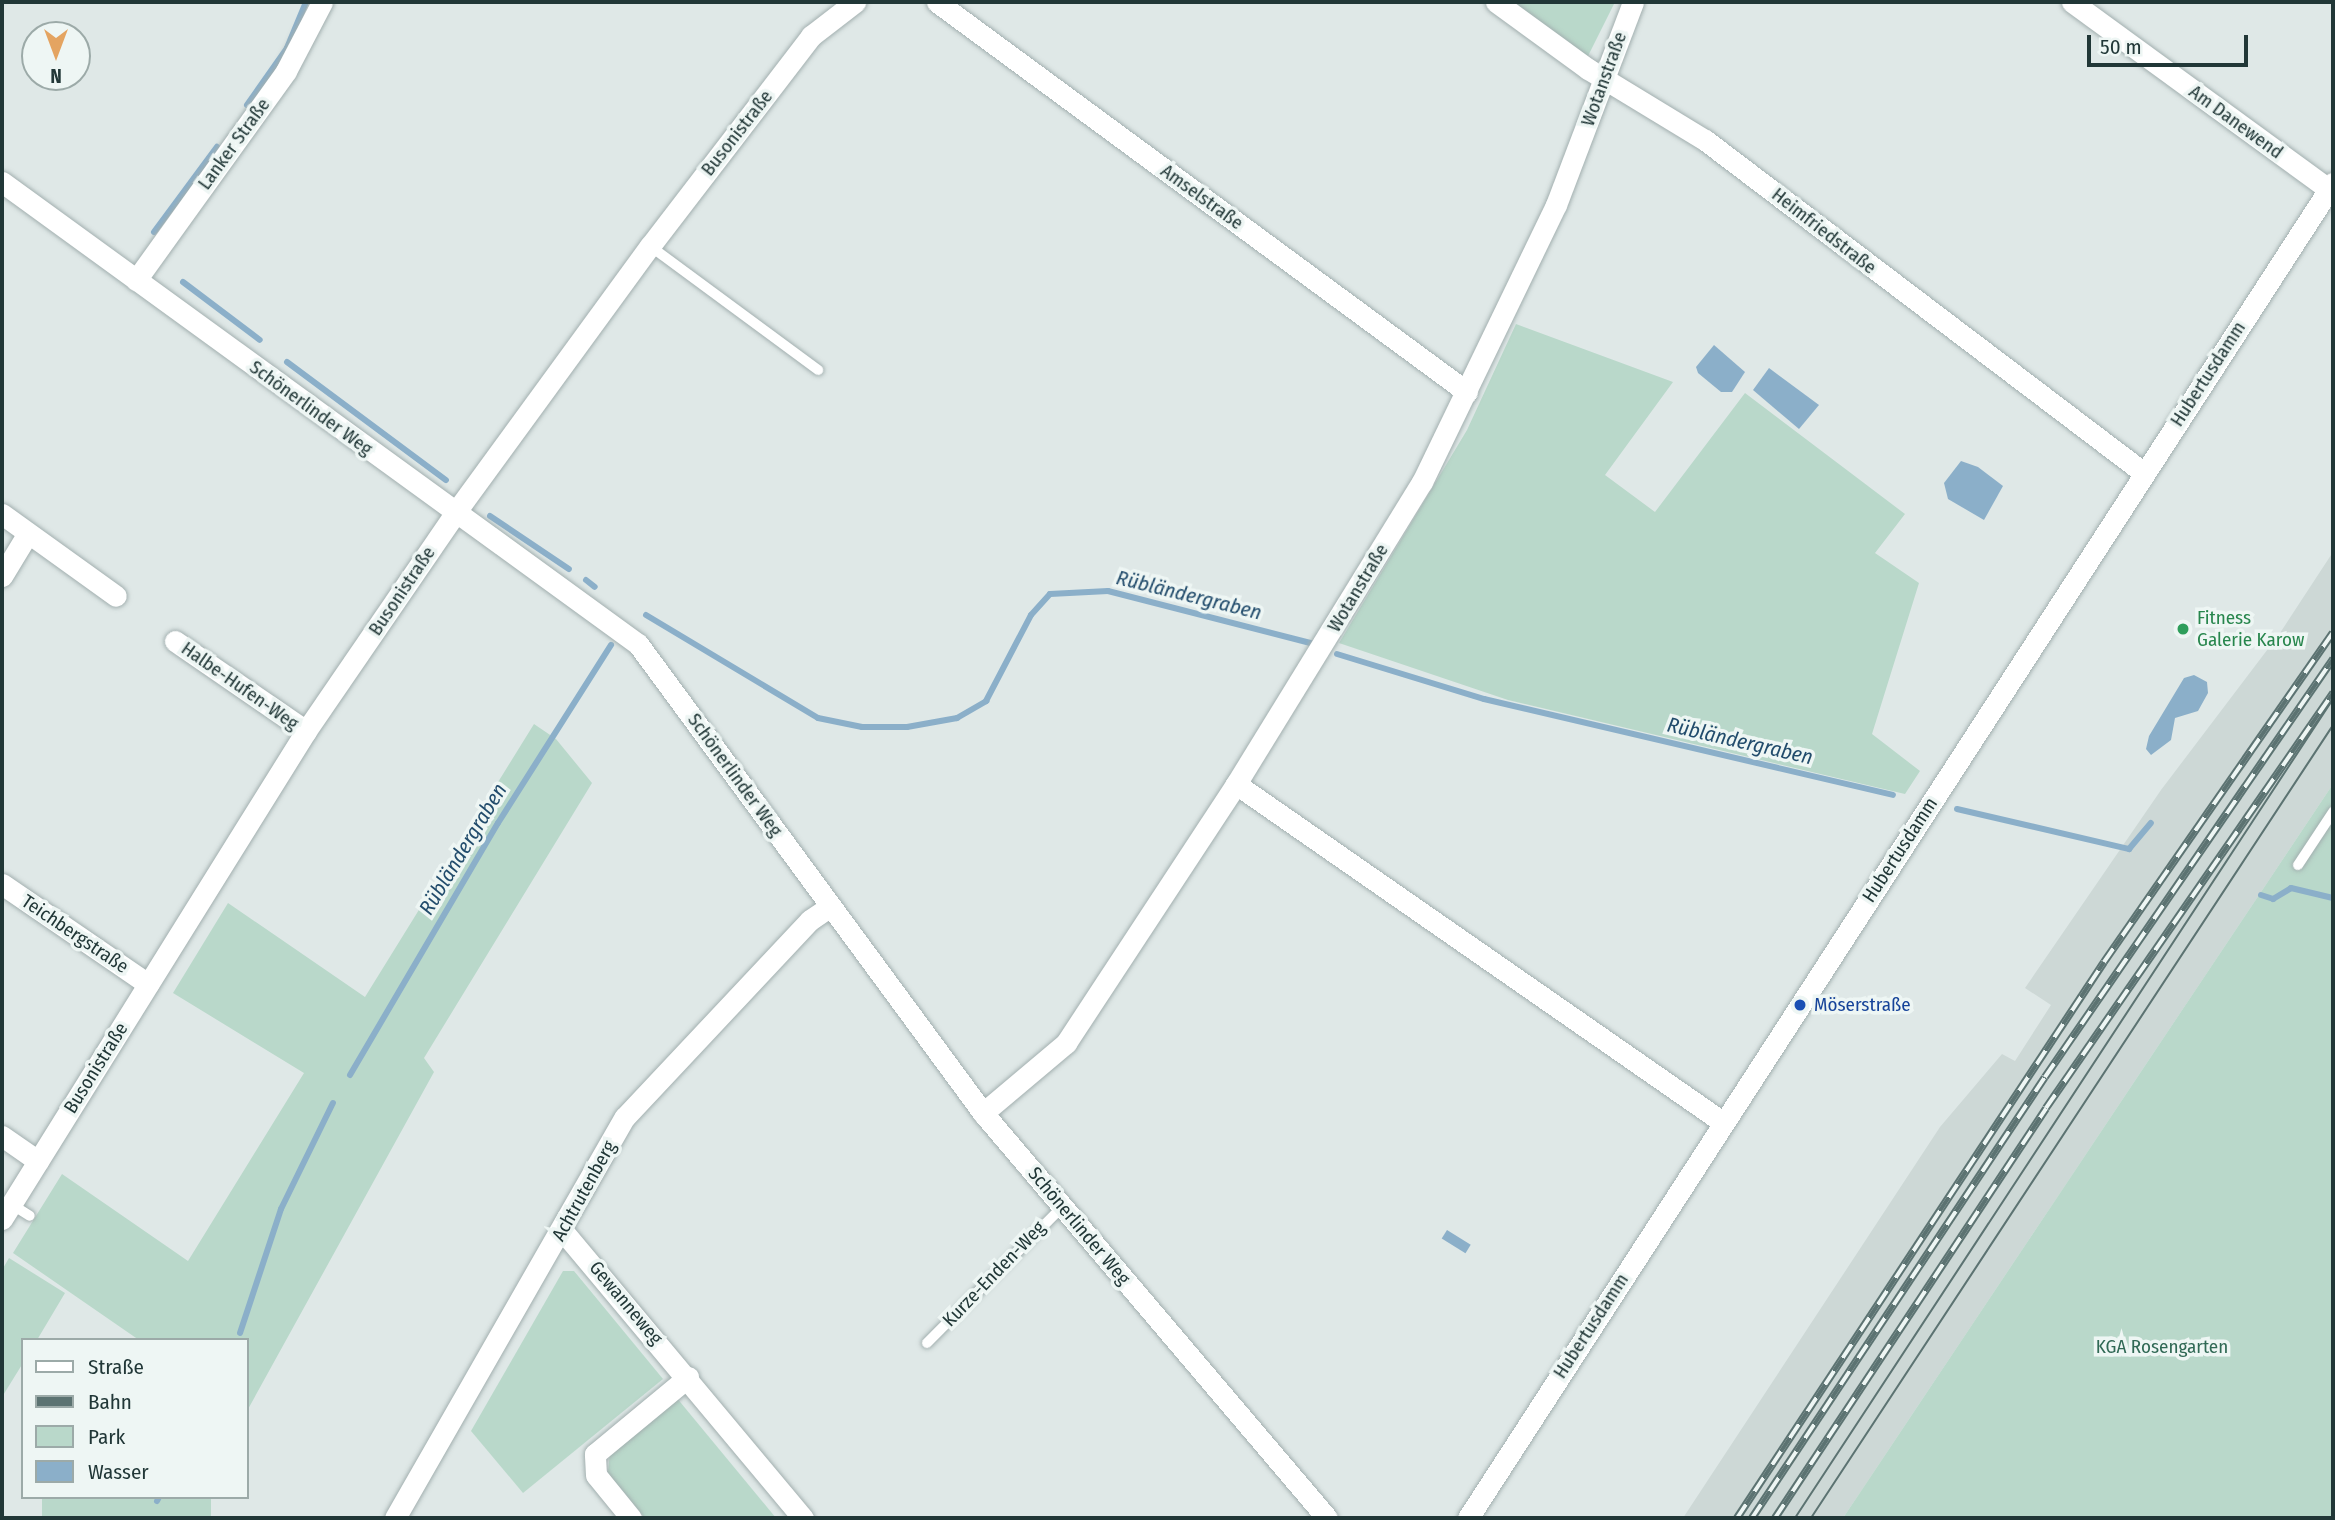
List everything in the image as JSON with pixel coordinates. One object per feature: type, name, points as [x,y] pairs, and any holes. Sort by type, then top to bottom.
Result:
[{"type":"street","name":"Lanker Straße","points":[[136,280],[286,71],[322,2]]},
{"type":"street","name":"Busonistraße","points":[[6,1212],[306,731],[455,513],[650,246],[811,36],[855,2]]},
{"type":"street","name":"Amselstraße","points":[[937,2],[1467,392]]},
{"type":"street","name":"Heimfriedstraße","points":[[1496,2],[1605,78],[1705,140],[2144,473]]},
{"type":"street","name":"Wotanstraße","points":[[983,1113],[1066,1043],[1236,784],[1374,562],[1467,392],[1556,205],[1633,2]]},
{"type":"street","name":"Am Danewend","points":[[2072,2],[2332,188]]},
{"type":"street","name":"Schönerlinder Weg","points":[[2,182],[638,644],[983,1113],[1327,1518]]},
{"type":"street","name":"Hubertusdamm","points":[[1468,1518],[2144,473],[2332,188]]},
{"type":"street","points":[[2,514],[116,596]]},
{"type":"street","points":[[2,576],[28,533]]},
{"type":"street","name":"Halbe-Hufen-Weg","points":[[175,641],[306,731]]},
{"type":"street","points":[[1236,784],[1724,1123]]},
{"type":"street","name":"Teichbergstraße","points":[[2,884],[148,984]]},
{"type":"street","name":"Achtrutenberg","points":[[395,1518],[625,1117],[810,920],[830,907]]},
{"type":"street","points":[[2,1136],[38,1161]]},
{"type":"street","name":"Gewanneweg","points":[[562,1230],[688,1377],[803,1518]]},
{"type":"street","points":[[631,1518],[596,1475],[596,1454],[688,1377]]},
{"type":"lane","points":[[650,246],[818,370]]},
{"type":"lane","points":[[2298,866],[2333,812]]},
{"type":"lane","name":"Kurze-Enden-Weg","points":[[927,1343],[1062,1207]]},
{"type":"lane","points":[[6,1212],[30,1216]]},
{"type":"shaded area","points":[[2333,552],[2333,784],[1843,1518],[1683,1518],[1940,1127],[2002,1054],[2015,1061],[2051,1005],[2025,988],[2161,790],[2280,633]]},
{"type":"green space","points":[[1509,2],[1615,2],[1587,58]]},
{"type":"green space","points":[[1516,324],[1673,382],[1605,475],[1655,512],[1745,393],[1905,514],[1875,553],[1919,583],[1872,734],[1920,771],[1905,794],[1508,700],[1339,643],[1467,430]]},
{"type":"green space","points":[[534,724],[556,739],[592,783],[424,1058],[434,1072],[248,1409],[248,1338],[136,1338],[13,1253],[62,1174],[188,1261],[304,1073],[173,993],[228,903],[365,997]]},
{"type":"green space","name":"KGA Rosengarten","points":[[2333,784],[2333,1518],[1843,1518]]},
{"type":"green space","points":[[9,1258],[65,1293],[38,1338],[21,1338],[21,1366],[2,1397],[2,1270]]},
{"type":"green space","points":[[563,1271],[574,1271],[663,1379],[523,1493],[471,1431]]},
{"type":"green space","points":[[676,1397],[776,1518],[645,1518],[608,1473],[610,1451]]},
{"type":"green space","points":[[42,1499],[211,1499],[211,1518],[42,1518]]},
{"type":"water","points":[[1714,345],[1745,372],[1732,392],[1721,392],[1698,373],[1696,367]]},
{"type":"water","points":[[1769,368],[1819,405],[1799,429],[1753,390]]},
{"type":"water","points":[[1961,461],[1978,467],[2003,486],[1984,520],[1948,499],[1944,483]]},
{"type":"water","points":[[2194,675],[2207,682],[2208,693],[2198,711],[2175,718],[2171,740],[2151,755],[2146,749],[2149,736],[2184,678]]},
{"type":"water","points":[[1447,1230],[1471,1245],[1465,1253],[1442,1238]]},
{"type":"waterway","points":[[247,105],[287,48],[306,2]]},
{"type":"waterway","points":[[154,232],[217,147]]},
{"type":"waterway","points":[[183,282],[260,340]]},
{"type":"waterway","points":[[287,362],[446,480]]},
{"type":"waterway","points":[[490,516],[569,569]]},
{"type":"waterway","points":[[586,580],[595,587]]},
{"type":"waterway","name":"Rübländergraben","points":[[646,615],[818,718],[862,727],[907,727],[957,718],[986,701],[1031,615],[1050,594],[1108,591],[1314,644]]},
{"type":"waterway","name":"Rübländergraben","points":[[350,1075],[498,823],[611,645]]},
{"type":"waterway","name":"Rübländergraben","points":[[1337,654],[1484,699],[1893,795]]},
{"type":"waterway","name":"Rübländergraben","points":[[1957,809],[2129,849],[2151,823]]},
{"type":"waterway","name":"Rübländergraben","points":[[2261,895],[2273,899],[2291,888],[2333,898]]},
{"type":"waterway","name":"Rübländergraben","points":[[240,1333],[281,1209],[333,1103]]},
{"type":"tram line","points":[[1795,1518],[2333,699]]},
{"type":"tram line","points":[[1811,1518],[2333,725]]},
{"type":"railway","points":[[1737,1518],[2104,962],[2333,633]]},
{"type":"railway","points":[[1752,1518],[2045,1077],[2333,659]]},
{"type":"railway","points":[[1775,1518],[2046,1108],[2333,693]]},
{"type":"place","name":"Fitness Galerie Karow","points":[[2183,629]]},
{"type":"place","name":"Möserstraße","points":[[1800,1005]]}]
